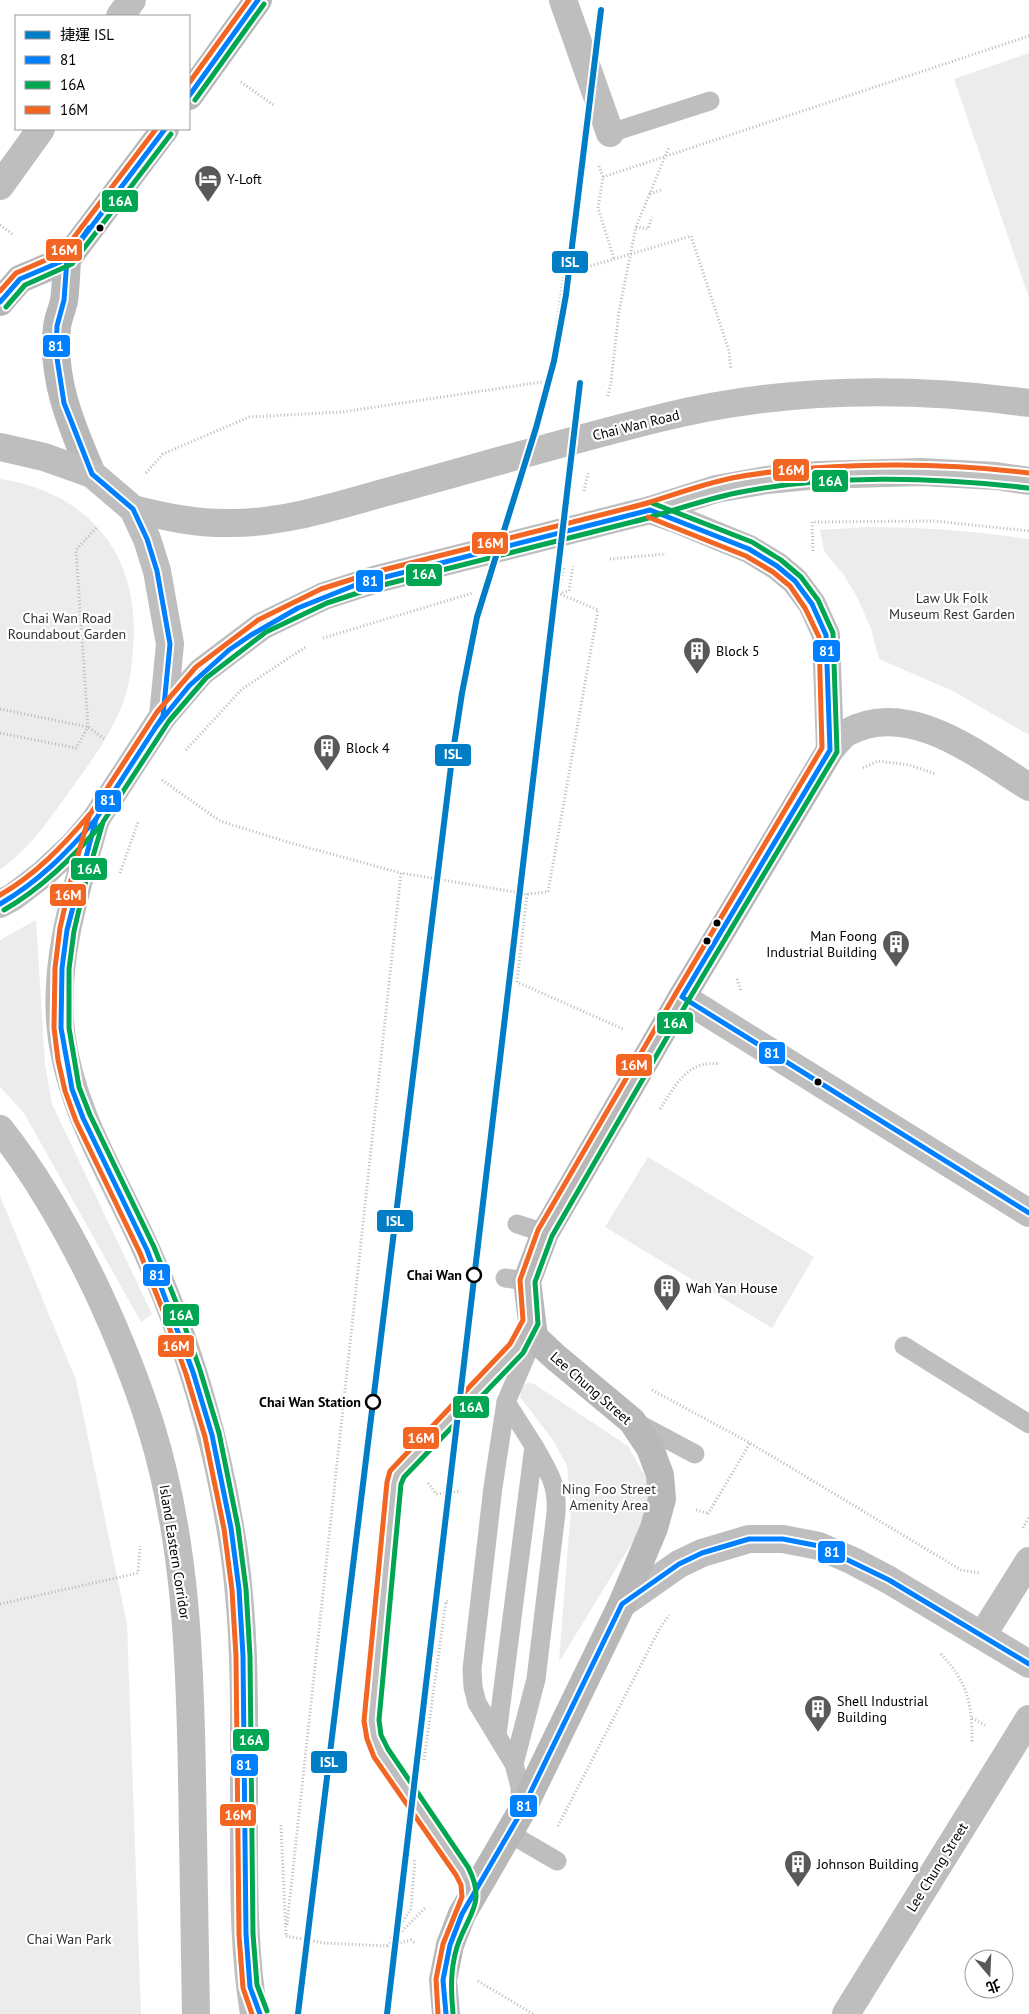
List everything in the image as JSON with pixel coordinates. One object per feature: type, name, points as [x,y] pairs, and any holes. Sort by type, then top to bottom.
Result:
[{"type":"main road","points":[[121,15],[132,0]]},
{"type":"main road","points":[[562,0],[610,133]]},
{"type":"main road","points":[[0,186],[39,130]]},
{"type":"main road","name":"Chai Wan Road","points":[[133,509],[180,521],[234,524],[296,516],[661,418],[734,402],[811,394],[881,392],[953,395],[1029,403]]},
{"type":"main road","name":"Chai Wan Road","points":[[0,448],[44,457],[92,474],[133,509],[147,539],[157,571],[170,644],[163,716]]},
{"type":"main road","name":"Chai Wan Road","points":[[0,904],[13,897],[43,874],[73,846],[96,819],[163,716],[201,672],[262,626],[324,596],[377,580],[650,510],[716,489],[767,480],[818,475],[921,472],[996,476],[1029,481]]},
{"type":"main road","points":[[650,510],[749,550],[777,566],[795,582],[812,604],[826,635],[830,750]]},
{"type":"main road","points":[[830,750],[846,734],[872,723],[902,722],[926,728],[964,746],[1029,787]]},
{"type":"main road","points":[[96,819],[67,930],[62,968],[60,1028],[72,1088],[83,1118],[147,1250],[194,1372],[212,1435],[231,1528],[239,1589],[243,1656],[244,1881],[250,1987],[254,2014]]},
{"type":"main road","points":[[682,997],[1029,1213]]},
{"type":"main road","name":"Island Eastern Corridor","points":[[0,1129],[64,1223],[92,1280],[135,1380],[161,1466],[181,1570],[188,1635],[196,2014]]},
{"type":"main road","points":[[622,1604],[679,1564],[702,1553],[749,1539],[783,1539],[819,1546],[853,1561],[889,1580],[1029,1664]]},
{"type":"main road","points":[[982,1636],[1029,1561]]},
{"type":"main road","name":"Lee Chung Street","points":[[846,2014],[1029,1719]]},
{"type":"street","points":[[190,95],[255,1]]},
{"type":"street","points":[[0,302],[20,279],[67,259],[164,130]]},
{"type":"street","points":[[67,259],[64,300],[57,326],[56,352],[59,378],[64,403],[92,474]]},
{"type":"street","points":[[532,1329],[516,1280],[830,750]]},
{"type":"street","name":"Lee Chung Street","points":[[446,2014],[443,1980],[450,1945],[470,1898],[514,1824],[622,1604],[654,1528],[662,1499],[660,1475],[650,1448],[632,1421],[554,1356],[532,1329]]},
{"type":"street","points":[[250,1987],[260,2014]]},
{"type":"lane","points":[[610,133],[710,101]]},
{"type":"lane","points":[[517,1224],[545,1233]]},
{"type":"lane","points":[[532,1329],[506,1402],[493,1487],[472,1669],[473,1687],[477,1703],[514,1764],[520,1787],[514,1824],[557,1861]]},
{"type":"lane","points":[[470,1898],[468,1883],[462,1870],[387,1761],[374,1738],[371,1720],[394,1483],[397,1473],[403,1466],[516,1349],[532,1329]]},
{"type":"lane","points":[[904,1346],[1029,1424]]},
{"type":"lane","points":[[506,1402],[534,1446],[553,1482],[557,1497],[536,1679],[514,1764]]},
{"type":"lane","points":[[632,1421],[695,1454]]},
{"type":"lane","points":[[497,1735],[534,1446]]},
{"type":"path","points":[[614,259],[598,208],[603,178],[1029,36]]},
{"type":"path","points":[[239,81],[276,106]]},
{"type":"path","points":[[606,401],[611,382],[619,311],[636,227],[670,144]]},
{"type":"path","points":[[650,194],[662,189]]},
{"type":"path","points":[[636,227],[648,229],[652,217]]},
{"type":"path","points":[[0,225],[12,234]]},
{"type":"path","points":[[143,476],[163,454],[249,417],[342,412],[548,382],[564,274],[691,236],[729,351],[732,375]]},
{"type":"path","points":[[582,497],[589,468]]},
{"type":"path","points":[[0,733],[76,748],[88,728],[76,550],[103,520]]},
{"type":"path","points":[[813,542],[812,522],[935,521],[1029,531]]},
{"type":"path","points":[[607,559],[672,554]]},
{"type":"path","points":[[557,569],[582,563]]},
{"type":"path","points":[[558,593],[565,564]]},
{"type":"path","points":[[558,593],[569,591],[574,564]]},
{"type":"path","points":[[181,757],[242,689],[315,640],[480,591]]},
{"type":"path","points":[[220,821],[291,844],[401,873],[527,894],[548,892],[598,610],[558,593]]},
{"type":"path","points":[[856,772],[878,761],[909,765],[939,775]]},
{"type":"path","points":[[160,788],[165,780]]},
{"type":"path","points":[[401,873],[286,1937],[324,1942],[387,1946],[410,1940]]},
{"type":"path","points":[[527,894],[517,982],[621,1028]]},
{"type":"path","points":[[738,975],[736,981],[744,994]]},
{"type":"path","points":[[616,1037],[626,1020]]},
{"type":"path","points":[[656,1117],[682,1076],[698,1065],[713,1063],[728,1065]]},
{"type":"path","points":[[650,1389],[750,1443],[961,1570],[986,1574]]},
{"type":"path","points":[[728,1545],[707,1513],[750,1443]]},
{"type":"path","points":[[1020,1533],[1029,1517]]},
{"type":"path","points":[[0,1604],[138,1573]]},
{"type":"path","points":[[554,1833],[660,1628],[674,1609]]},
{"type":"path","points":[[939,1652],[955,1669],[967,1692],[972,1718],[972,1745]]},
{"type":"path","points":[[387,1946],[411,1909]]},
{"type":"path","points":[[515,2003],[533,2014]]},
{"type":"green space","points":[[1029,53],[1029,298],[954,79]]},
{"type":"green space","name":"Chai Wan Road Roundabout Garden","points":[[0,479],[32,486],[60,498],[84,515],[104,535],[119,559],[129,586],[134,616],[130,678],[124,701],[111,729],[47,822],[31,842],[0,870]]},
{"type":"green space","name":"Law Uk Folk Museum Rest Garden","points":[[867,527],[948,530],[1029,539],[1029,735],[953,691],[879,659],[871,629],[858,599],[844,575],[824,551],[820,530]]},
{"type":"green space","points":[[36,920],[45,1064],[52,1104],[152,1314],[141,1322],[24,1113],[0,1087],[0,940]]},
{"type":"green space","points":[[648,1157],[814,1257],[772,1328],[605,1227]]},
{"type":"green space","name":"Chai Wan Park","points":[[0,1196],[76,1380],[127,1624],[141,2014],[0,2014]]},
{"type":"green space","name":"Ning Foo Street Amenity Area","points":[[528,1383],[534,1384],[628,1446],[647,1480],[648,1499],[646,1516],[636,1536],[559,1662],[571,1508],[567,1466],[553,1440],[520,1397],[522,1386]]},
{"type":"metro line","name":"ISL","points":[[298,2014],[452,758],[462,693],[477,617],[536,428],[554,361],[566,295],[601,10]]},
{"type":"metro line","name":"ISL","points":[[387,2014],[580,383]]},
{"type":"transit line","name":"16M","points":[[190,82],[249,0]]},
{"type":"transit line","name":"81","points":[[190,95],[258,0]]},
{"type":"transit line","name":"16A","points":[[195,100],[264,4]]},
{"type":"transit line","name":"16M","points":[[0,291],[16,273],[62,253],[155,130]]},
{"type":"transit line","name":"81","points":[[164,130],[67,259],[64,300],[57,326],[56,352],[64,403],[92,474],[133,509],[147,539],[157,571],[170,644],[163,716],[96,819],[67,930],[62,968],[61,1028],[72,1089],[83,1118],[147,1250],[193,1372],[212,1435],[231,1528],[239,1589],[243,1656],[246,1934],[250,1987],[260,2014]]},
{"type":"transit line","name":"16A","points":[[6,307],[25,285],[72,264],[171,134]]},
{"type":"transit line","name":"81","points":[[0,302],[20,279],[67,259],[89,228]]},
{"type":"transit line","name":"16M","points":[[633,507],[732,478],[802,469],[866,465],[920,465],[1029,473]]},
{"type":"transit line","name":"16A","points":[[637,521],[736,493],[807,483],[882,479],[956,481],[1028,488]]},
{"type":"transit line","name":"16M","points":[[252,2014],[243,1988],[239,1935],[236,1656],[232,1590],[224,1529],[205,1437],[186,1374],[164,1313],[140,1253],[76,1121],[65,1091],[58,1060],[54,1028],[55,968],[60,928],[71,880],[89,816],[157,712],[196,667],[258,620],[321,589],[375,572],[648,503]]},
{"type":"transit line","name":"16A","points":[[453,2013],[453,1964],[461,1935],[474,1908],[476,1890],[468,1867],[388,1749],[381,1735],[379,1720],[401,1484],[404,1477],[523,1353],[538,1324],[535,1282],[552,1236],[688,1001],[837,752],[833,633],[818,600],[801,577],[781,560],[752,542],[652,503]]},
{"type":"transit line","name":"81","points":[[155,728],[189,686],[229,650],[298,608],[358,584],[650,510],[749,549],[777,566],[795,581],[812,604],[826,635],[830,750],[682,997],[1029,1213]]},
{"type":"transit line","name":"16M","points":[[438,2014],[436,1979],[443,1944],[462,1897],[461,1885],[374,1757],[367,1739],[364,1721],[387,1482],[390,1471],[510,1344],[523,1320],[520,1280],[538,1230],[822,748],[819,637],[805,608],[790,586],[773,572],[746,556],[648,517]]},
{"type":"transit line","name":"16A","points":[[267,2011],[257,1985],[253,1934],[250,1656],[246,1589],[238,1527],[219,1433],[178,1307],[154,1247],[90,1115],[79,1087],[69,1028],[69,969],[74,931],[85,884],[103,822],[169,721],[206,678],[266,632],[327,603],[379,586],[652,517]]},
{"type":"transit line","name":"16M","points":[[0,895],[37,869],[69,838],[89,815]]},
{"type":"transit line","name":"81","points":[[0,904],[27,886],[51,866],[95,820]]},
{"type":"transit line","name":"16A","points":[[4,910],[56,872],[101,825]]},
{"type":"transit line","name":"81","points":[[446,2014],[443,1980],[450,1945],[462,1914],[520,1814],[622,1604],[679,1564],[702,1553],[749,1539],[783,1539],[819,1546],[889,1580],[1029,1664]]},
{"type":"place","name":"Y-Loft","points":[[208,203]]},
{"type":"place","name":"Block 5","points":[[697,675]]},
{"type":"place","name":"Block 4","points":[[327,772]]},
{"type":"place","name":"Man Foong Industrial Building","points":[[896,968]]},
{"type":"place","name":"Chai Wan","points":[[474,1275]]},
{"type":"place","name":"Wah Yan House","points":[[667,1312]]},
{"type":"place","name":"Chai Wan Station","points":[[373,1402]]},
{"type":"place","name":"Shell Industrial Building","points":[[818,1733]]},
{"type":"place","name":"Johnson Building","points":[[798,1888]]}]
